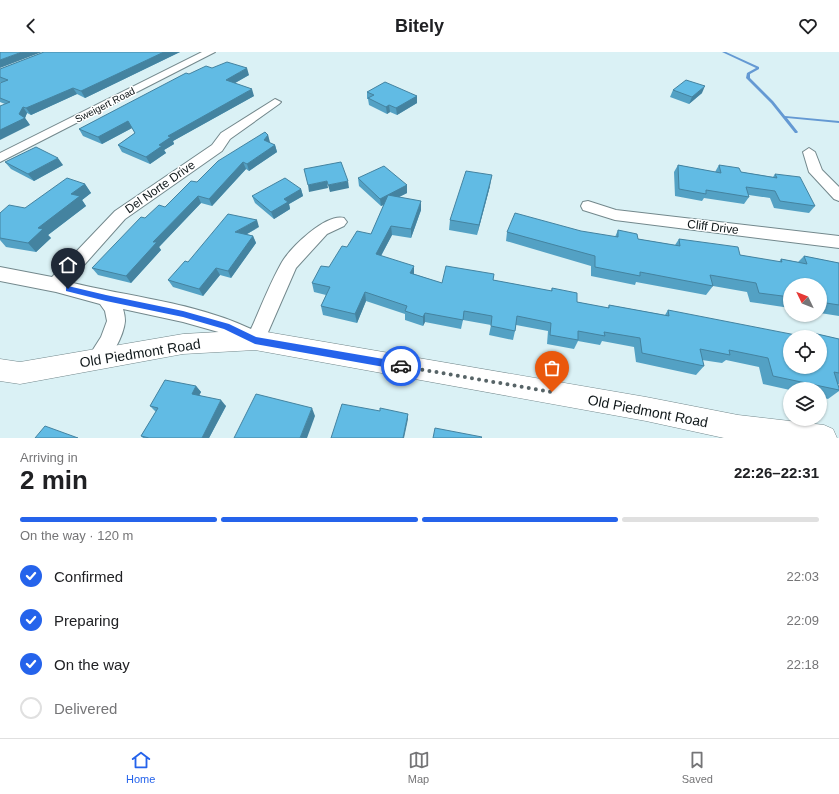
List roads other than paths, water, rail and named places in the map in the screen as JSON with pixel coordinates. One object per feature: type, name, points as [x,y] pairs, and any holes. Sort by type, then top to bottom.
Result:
[{"type":"street","name":"Sweigert Road","points":[[0,158],[210,52]]},
{"type":"street","name":"Del Norte Drive","points":[[56,285],[120,215],[217,148],[225,136],[275,102]]},
{"type":"street","points":[[809,152],[816,172],[839,196]]},
{"type":"street","name":"Cliff Drive","points":[[588,206],[615,215],[839,242]]},
{"type":"street","points":[[0,274],[56,285],[106,298],[183,314],[226,326],[255,340],[289,265],[322,230],[339,222]]},
{"type":"street","points":[[97,359],[109,341],[116,321],[114,309],[106,298]]},
{"type":"street","name":"Old Piedmont Road","points":[[0,370],[20,374],[183,344],[255,340],[646,409],[738,428],[824,438]]},
{"type":"waterway","points":[[724,52],[758,68],[748,74],[748,78],[772,102],[784,117]]},
{"type":"waterway","points":[[784,117],[839,122]]},
{"type":"waterway","points":[[784,117],[796,132]]}]
